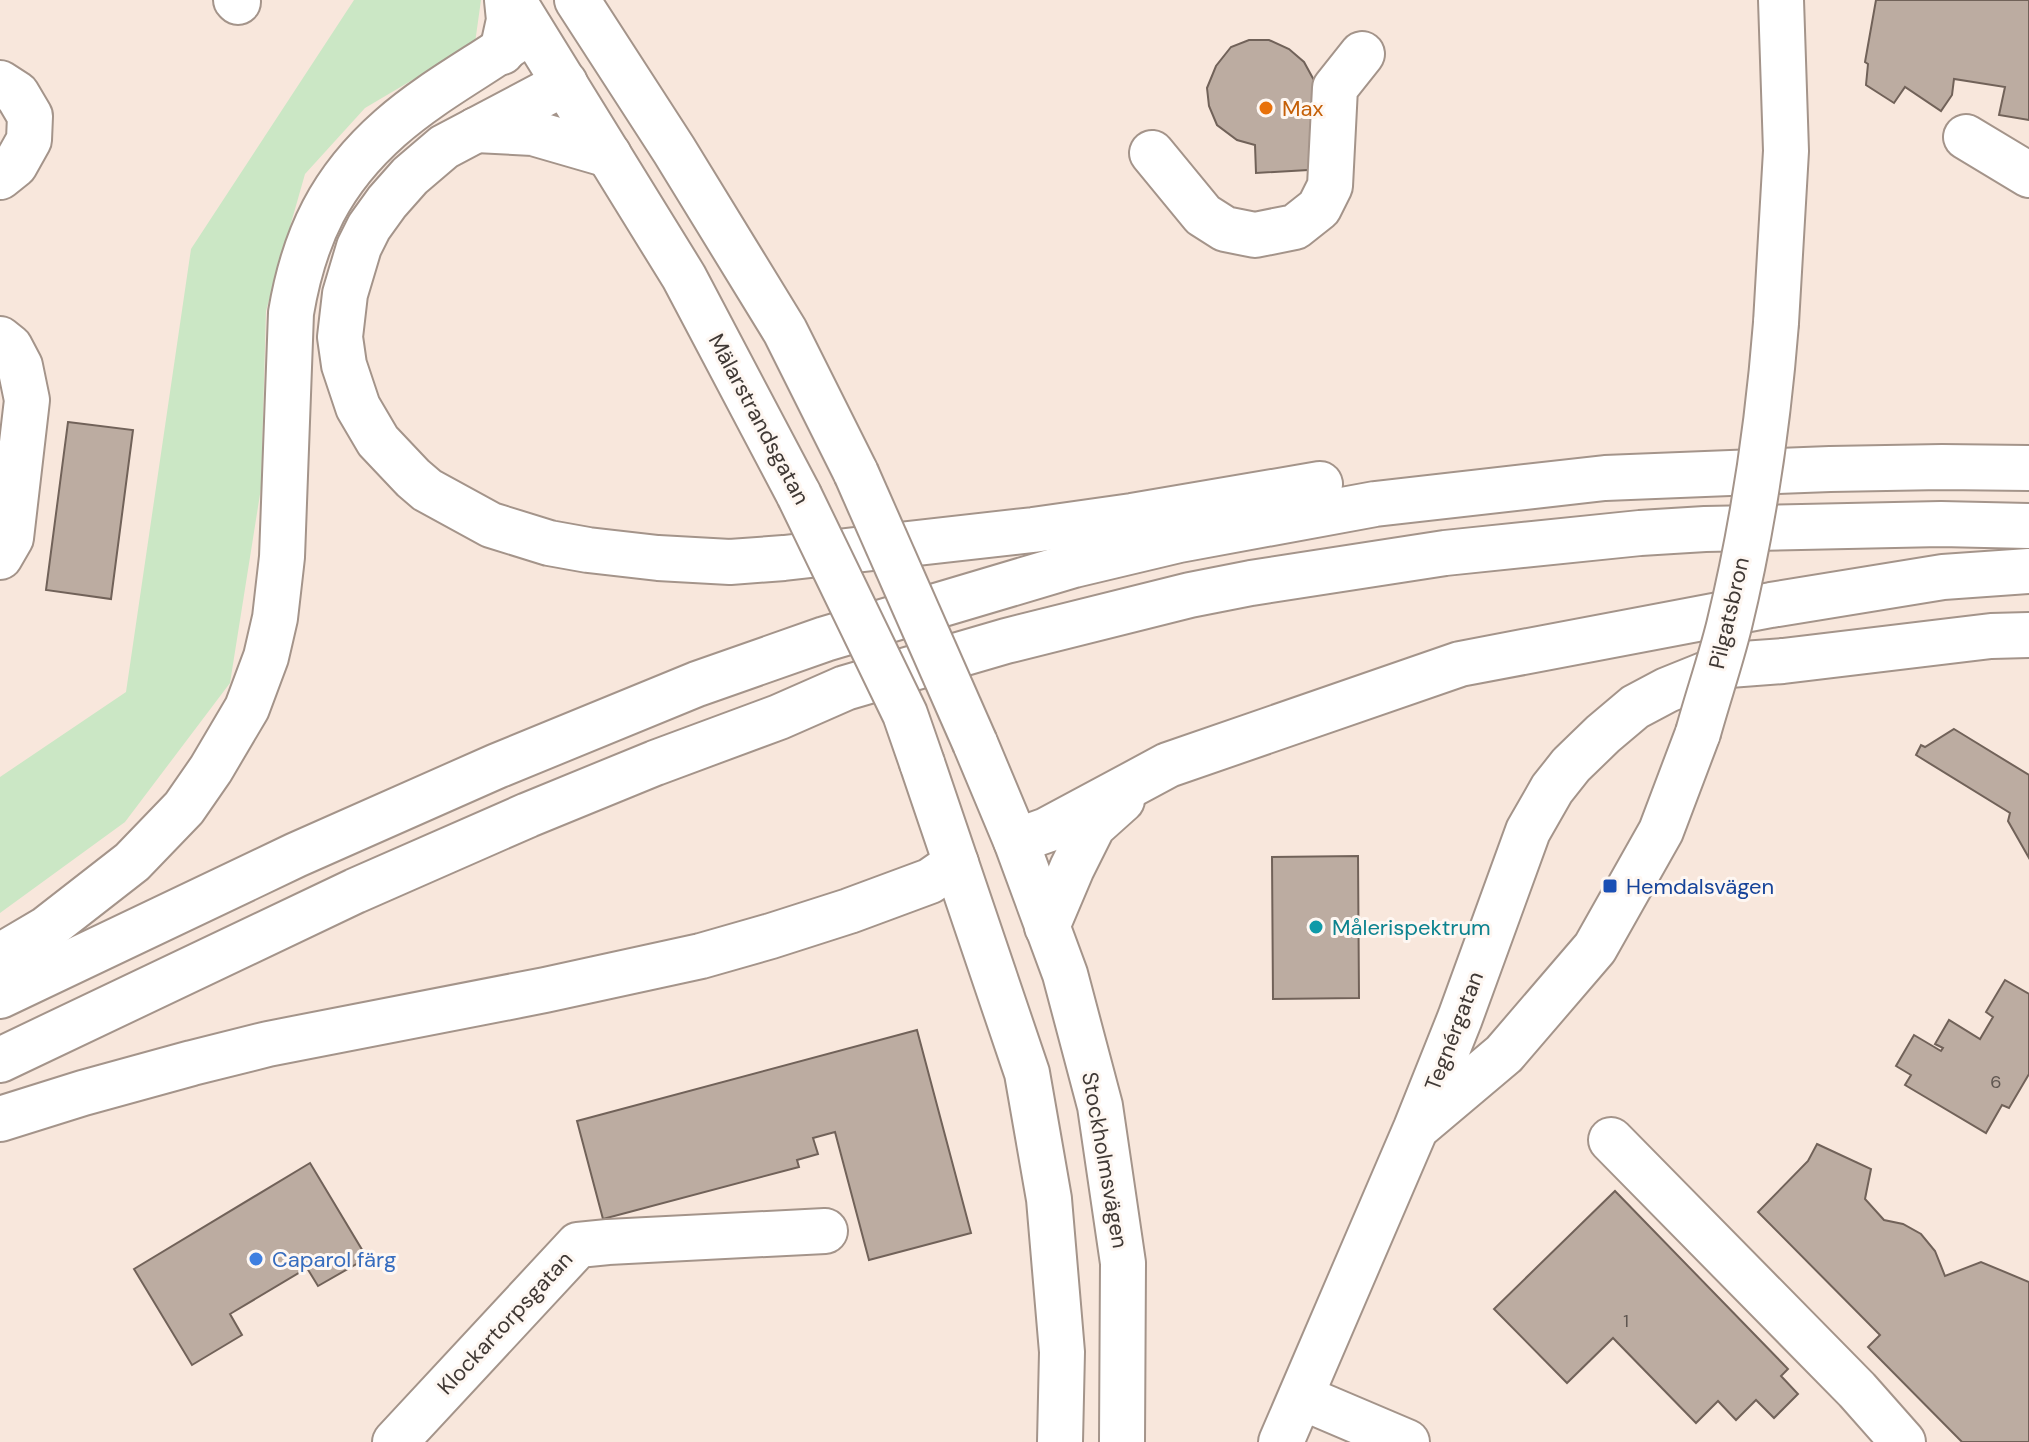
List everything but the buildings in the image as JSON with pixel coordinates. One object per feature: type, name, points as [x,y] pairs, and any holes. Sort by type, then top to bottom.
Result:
[{"type":"main road","name":"Pilgatsbron","points":[[1416,1128],[1504,1054],[1595,948],[1661,831],[1698,733],[1729,626],[1753,511],[1771,393],[1786,151],[1781,0]]},
{"type":"main road","points":[[0,956],[46,929],[132,862],[184,808],[247,708],[266,657],[275,618],[282,557],[291,313],[297,280],[315,225],[339,184],[392,126],[429,99],[513,20],[579,3],[785,331],[856,473],[1016,841]]},
{"type":"main road","name":"Mälarstrandsgatan","points":[[513,20],[565,83],[684,277],[799,495],[905,714],[956,863]]},
{"type":"main road","points":[[1152,153],[1203,215],[1225,229],[1255,235],[1295,227],[1319,208],[1330,186],[1335,88],[1362,54]]},
{"type":"main road","points":[[614,55],[444,147],[410,176],[387,202],[359,247],[345,294],[340,337],[344,365],[358,407],[378,441],[427,490],[491,525],[549,543],[658,558],[730,562],[1033,530],[1320,484],[1375,504]]},
{"type":"main road","points":[[0,83],[17,94],[30,116],[29,140],[15,165],[0,177]]},
{"type":"main road","points":[[476,130],[533,133],[609,155]]},
{"type":"main road","points":[[1966,137],[2029,175]]},
{"type":"main road","points":[[0,339],[10,347],[20,366],[27,400],[11,538],[0,557]]},
{"type":"main road","points":[[0,996],[296,855],[497,766],[697,684],[776,655],[1074,565],[1179,540],[1375,504],[1605,478],[1846,468],[2029,468]]},
{"type":"main road","points":[[0,1060],[355,891],[528,815],[845,688],[1006,641],[1190,595],[1445,553],[1705,529],[1941,524],[2029,526]]},
{"type":"main road","points":[[0,1119],[83,1093],[268,1044],[701,956],[849,911],[930,881],[956,863],[1047,830],[1168,765],[1460,664],[1786,602],[1943,577],[2029,571]]},
{"type":"main road","name":"Tegnérgatan","points":[[1281,1442],[1416,1128],[1528,831],[1552,789],[1571,765],[1635,707],[1667,690],[1729,665],[1991,636],[2029,635]]},
{"type":"main road","points":[[1047,927],[1093,826],[1146,777]]},
{"type":"main road","name":"Stockholmsvägen","points":[[1016,841],[1065,974],[1100,1106],[1123,1263],[1122,1442]]},
{"type":"main road","points":[[956,863],[1030,1087],[1051,1215],[1062,1352],[1060,1442]]},
{"type":"main road","points":[[1611,1140],[1857,1390],[1884,1438]]},
{"type":"main road","name":"Klockartorpsgatan","points":[[395,1442],[578,1245],[825,1231]]},
{"type":"main road","points":[[1301,1397],[1407,1442]]},
{"type":"green space","points":[[354,0],[481,0],[475,43],[365,108],[305,174],[266,311],[261,488],[230,683],[125,822],[0,913],[0,777],[126,692],[191,249]]},
{"type":"place","name":"Max","points":[[1266,108]]},
{"type":"place","name":"Hemdalsvägen","points":[[1610,886]]},
{"type":"place","name":"Målerispektrum","points":[[1316,927]]},
{"type":"place","name":"Caparol färg","points":[[256,1259]]}]
